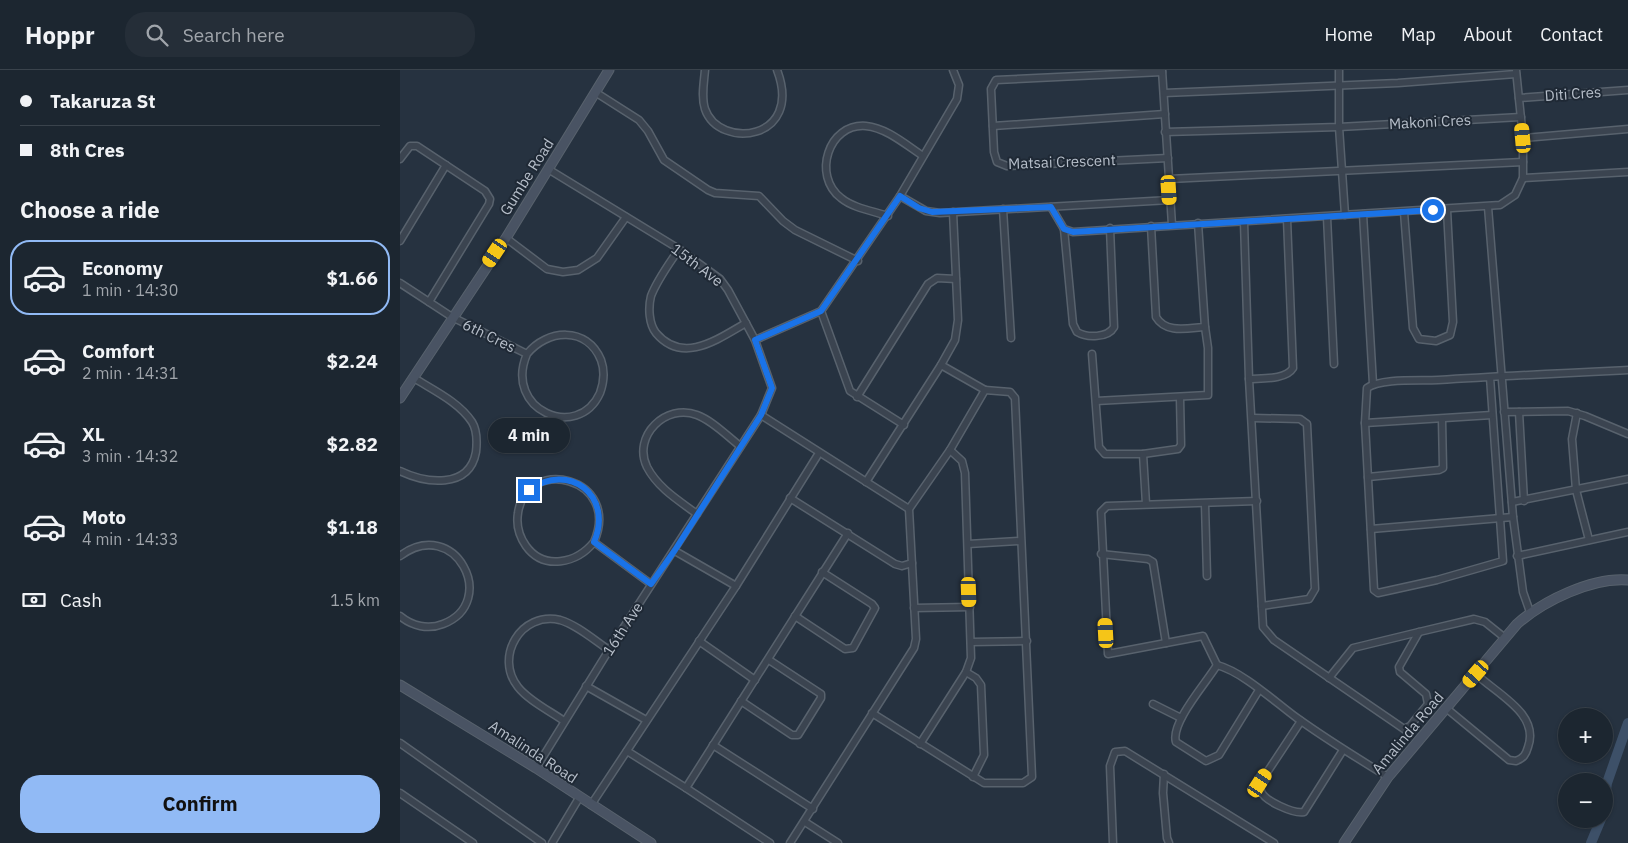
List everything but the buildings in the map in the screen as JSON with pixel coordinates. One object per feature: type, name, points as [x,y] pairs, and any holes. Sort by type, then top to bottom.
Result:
[{"type":"street","name":"Gumbe Road","points":[[400,398],[506,238],[610,70]]},
{"type":"street","points":[[705,70],[703,98],[709,116],[723,129],[744,134],[763,129],[773,122],[779,114],[784,99],[777,70]]},
{"type":"street","points":[[755,340],[821,311],[888,216],[957,99],[959,86],[953,70]]},
{"type":"street","points":[[1339,70],[1339,127],[1345,214]]},
{"type":"street","points":[[1162,71],[1172,225]]},
{"type":"street","name":"Matsai Crescent","points":[[1162,71],[1000,79],[994,82],[991,89],[994,157],[1001,165],[1007,166],[1168,158]]},
{"type":"street","points":[[1064,229],[1073,232],[1110,228],[1244,222],[1488,206],[1508,201],[1515,195],[1523,178],[1523,138],[1516,72],[1340,86],[1164,92]]},
{"type":"street","name":"Diti Cres","points":[[1519,98],[1628,90]]},
{"type":"street","points":[[595,92],[639,120],[648,131],[658,153],[664,160],[708,190],[715,193],[759,196],[783,221],[795,230],[858,260]]},
{"type":"street","points":[[993,126],[1165,114]]},
{"type":"street","name":"Makoni Cres","points":[[1165,132],[1339,127],[1521,117]]},
{"type":"street","points":[[888,216],[841,198],[832,188],[826,176],[825,163],[828,150],[846,130],[858,126],[867,126],[880,129],[923,156]]},
{"type":"street","points":[[1523,138],[1628,129]]},
{"type":"street","points":[[400,159],[407,148],[413,145],[485,191],[490,199],[489,204],[429,302]]},
{"type":"street","points":[[1169,179],[1523,162]]},
{"type":"street","points":[[400,241],[446,165]]},
{"type":"street","name":"15th Ave","points":[[548,169],[678,249],[720,279],[755,340],[772,388],[761,415]]},
{"type":"street","points":[[1523,178],[1628,172]]},
{"type":"street","points":[[900,196],[926,212],[1170,200]]},
{"type":"street","points":[[1488,206],[1500,376],[1517,556],[1523,592],[1530,612]]},
{"type":"street","points":[[1051,207],[1064,229],[1073,324],[1077,332],[1092,336],[1107,334],[1114,327],[1110,228]]},
{"type":"street","points":[[1003,209],[1011,338]]},
{"type":"street","points":[[1404,212],[1413,328],[1420,339],[1436,341],[1450,335],[1453,322],[1447,210]]},
{"type":"street","points":[[866,482],[941,365],[956,335],[953,212]]},
{"type":"street","points":[[1363,214],[1373,384]]},
{"type":"street","points":[[506,238],[547,268],[563,272],[578,270],[597,258],[626,216]]},
{"type":"street","points":[[1327,216],[1334,364]]},
{"type":"street","points":[[1249,379],[1283,376],[1291,372],[1293,368],[1287,219]]},
{"type":"street","points":[[1244,222],[1249,379],[1263,627],[1266,632],[1329,678],[1400,727],[1408,728],[1428,706],[1426,694],[1400,672],[1399,667],[1418,632]]},
{"type":"street","points":[[1096,401],[1208,396],[1208,348],[1198,223]]},
{"type":"street","points":[[1151,226],[1156,318],[1162,325],[1174,329],[1205,328]]},
{"type":"street","points":[[678,249],[650,298],[650,321],[653,330],[662,341],[676,348],[696,348],[746,324]]},
{"type":"street","points":[[857,397],[928,284],[936,278],[956,279]]},
{"type":"street","name":"6th Cres","points":[[400,283],[452,318],[527,354]]},
{"type":"street","points":[[821,311],[848,387],[857,397],[904,425]]},
{"type":"street","name":"6th Cres","points":[[563,334],[584,340],[599,355],[603,365],[602,387],[598,397],[587,408],[572,416],[562,417],[541,411],[526,396],[522,386],[521,375],[527,354],[542,339],[552,335],[563,334]]},
{"type":"street","points":[[1092,354],[1099,447],[1105,454],[1143,454],[1178,450],[1181,446],[1180,398]]},
{"type":"street","points":[[872,714],[984,783],[1023,783],[1028,782],[1032,777],[1015,398],[1006,390],[985,390],[941,365]]},
{"type":"street","points":[[1490,377],[1503,561],[1437,580],[1378,592],[1374,590],[1372,585],[1372,529],[1365,423],[1365,395],[1367,388],[1373,384],[1500,376],[1628,370]]},
{"type":"street","points":[[400,470],[429,481],[440,482],[452,479],[471,466],[477,444],[472,423],[458,406],[414,378]]},
{"type":"street","points":[[790,843],[914,648],[916,639],[909,509],[950,450],[985,390]]},
{"type":"street","points":[[1504,412],[1568,411],[1628,434]]},
{"type":"street","points":[[1519,412],[1524,501]]},
{"type":"street","points":[[1577,413],[1572,440],[1576,490],[1589,540]]},
{"type":"street","points":[[697,514],[667,492],[646,465],[644,447],[650,429],[658,421],[672,414],[696,414],[740,446]]},
{"type":"street","points":[[761,415],[909,509]]},
{"type":"street","name":"16th Ave","points":[[536,768],[651,584],[675,550],[761,415]]},
{"type":"street","points":[[1365,423],[1442,420],[1492,415]]},
{"type":"street","points":[[1252,418],[1300,419],[1307,424],[1308,434],[1315,589],[1309,599],[1262,606]]},
{"type":"street","points":[[1368,477],[1439,470],[1443,468],[1442,420]]},
{"type":"street","points":[[920,744],[966,672],[971,658],[964,466],[950,450]]},
{"type":"street","points":[[591,805],[736,586],[819,453]]},
{"type":"street","points":[[1143,454],[1146,504]]},
{"type":"street","points":[[559,479],[580,485],[588,492],[599,510],[600,521],[594,542],[579,556],[568,560],[552,561],[537,556],[528,549],[518,530],[517,520],[522,499],[534,487],[548,480],[559,479]]},
{"type":"street","points":[[1512,502],[1628,479]]},
{"type":"street","points":[[790,498],[895,564],[902,566],[912,563]]},
{"type":"street","points":[[1217,665],[1203,636],[1108,654],[1101,554],[1102,508],[1146,504],[1257,502]]},
{"type":"street","points":[[1205,504],[1207,576]]},
{"type":"street","points":[[1372,529],[1513,517]]},
{"type":"street","points":[[1517,556],[1628,532]]},
{"type":"street","points":[[686,788],[848,533]]},
{"type":"street","points":[[968,544],[1020,541]]},
{"type":"street","points":[[594,542],[651,584]]},
{"type":"street","points":[[400,556],[418,546],[429,544],[450,550],[465,566],[470,587],[464,607],[448,622],[428,627],[417,626],[400,616]]},
{"type":"street","points":[[675,550],[736,586]]},
{"type":"street","points":[[1101,554],[1114,557],[1148,559],[1153,562],[1166,643]]},
{"type":"street","points":[[795,616],[845,649],[854,648],[875,608],[822,572]]},
{"type":"street","name":"Amalinda Road","points":[[1344,843],[1388,777],[1530,612],[1594,583],[1615,579],[1628,580]]},
{"type":"street","points":[[914,608],[970,607]]},
{"type":"street","points":[[1329,678],[1353,648],[1474,619],[1486,622],[1506,638]]},
{"type":"street","points":[[564,721],[528,696],[513,679],[508,656],[517,635],[536,622],[559,620],[570,624],[609,650]]},
{"type":"street","points":[[698,641],[755,680]]},
{"type":"street","points":[[971,642],[1027,641]]},
{"type":"street","points":[[741,701],[792,735],[798,735],[821,698],[821,694],[769,660]]},
{"type":"street","points":[[1217,665],[1226,667],[1343,750],[1388,777]]},
{"type":"street","points":[[1217,665],[1180,718],[1175,734],[1176,742],[1206,760],[1219,756],[1259,690]]},
{"type":"street","points":[[966,672],[976,678],[981,684],[984,755],[973,777]]},
{"type":"street","points":[[1446,708],[1509,760],[1516,762],[1526,755],[1532,736],[1527,720],[1476,674]]},
{"type":"street","name":"Amalinda Road","points":[[400,685],[536,768],[650,843]]},
{"type":"street","points":[[586,686],[646,720]]},
{"type":"street","points":[[1153,704],[1180,718]]},
{"type":"street","points":[[1301,721],[1260,783],[1260,791],[1264,796],[1292,812],[1304,812],[1343,750]]},
{"type":"street","points":[[400,743],[542,843]]},
{"type":"street","points":[[713,745],[813,809]]},
{"type":"street","points":[[627,751],[770,843]]},
{"type":"street","points":[[1113,843],[1110,766],[1115,752],[1125,751],[1274,843]]},
{"type":"street","points":[[1164,774],[1163,794],[1169,843]]},
{"type":"street","points":[[400,793],[473,843]]},
{"type":"street","points":[[552,843],[579,798]]},
{"type":"street","points":[[805,822],[838,843]]},
{"type":"waterway","points":[[1610,773],[1628,723]]},
{"type":"waterway","points":[[1591,843],[1597,828]]},
{"type":"route","points":[[529,490],[548,480],[570,480],[580,485],[595,500],[599,510],[600,521],[594,542],[651,584],[675,550],[761,415],[772,392],[772,382],[755,340],[821,311],[858,260],[900,196],[926,212],[940,213],[1051,207],[1064,229],[1073,232],[1110,228],[1433,210]]}]
